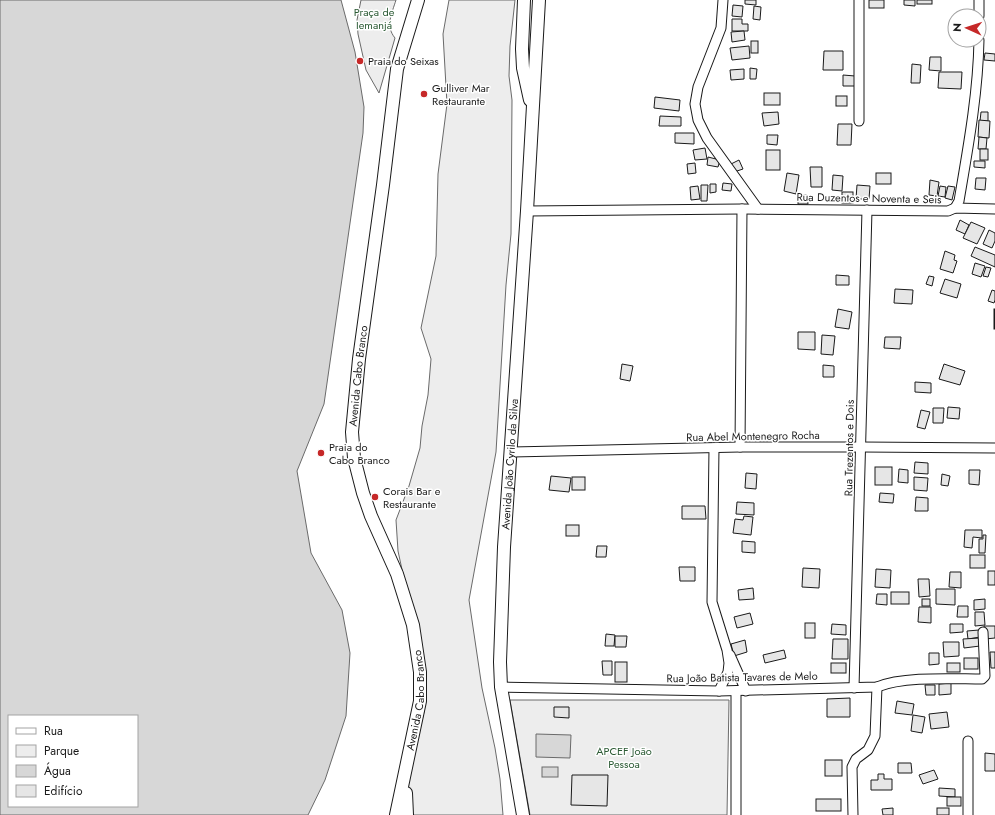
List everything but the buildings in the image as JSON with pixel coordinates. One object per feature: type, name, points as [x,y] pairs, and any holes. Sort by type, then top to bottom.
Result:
[{"type":"street","name":"Avenida Cabo Branco","points":[[396,815],[420,701],[420,672],[416,637],[397,574],[371,516],[363,493],[354,458],[352,432],[362,331],[382,193],[397,69],[418,0]]},
{"type":"street","name":"Avenida João Cyrilo da Silva","points":[[524,0],[522,49],[523,68],[533,111]]},
{"type":"street","name":"Avenida João Cyrilo da Silva","points":[[523,815],[501,687],[500,662],[504,555],[512,452],[539,0]]},
{"type":"street","points":[[723,0],[721,28],[698,87],[695,104],[696,110],[698,120],[707,138],[758,209]]},
{"type":"street","points":[[859,0],[859,121]]},
{"type":"street","points":[[955,208],[959,201],[969,140],[978,69],[978,48]]},
{"type":"street","name":"Rua Duzentos e Noventa e Seis","points":[[527,211],[758,209],[948,212],[955,208],[995,209]]},
{"type":"street","points":[[740,447],[742,209]]},
{"type":"street","name":"Rua Trezentos e Dois","points":[[854,688],[867,210]]},
{"type":"street","name":"Rua Abel Montenegro Rocha","points":[[512,452],[740,447],[995,448]]},
{"type":"street","points":[[714,448],[712,602],[727,650],[746,690]]},
{"type":"street","name":"Rua João Batista Tavares de Melo","points":[[501,687],[736,691],[878,687],[887,683],[906,680],[982,679],[985,676],[983,632]]},
{"type":"street","points":[[720,691],[728,672],[727,650]]},
{"type":"street","points":[[853,815],[852,767],[856,759],[868,750],[875,736],[878,687]]},
{"type":"street","points":[[736,691],[736,815]]},
{"type":"street","points":[[968,741],[968,815]]},
{"type":"street","points":[[406,769],[407,815]]},
{"type":"green space","name":"Praça de Iemanjá","points":[[361,0],[396,0],[390,19],[390,29],[395,38],[379,93],[366,70],[358,34],[357,20]]},
{"type":"green space","points":[[449,0],[515,0],[510,46],[509,76],[512,100],[511,234],[506,285],[496,452],[469,600],[482,688],[500,779],[503,815],[411,815],[407,780],[424,712],[424,671],[398,551],[396,520],[409,486],[420,448],[422,426],[428,395],[431,359],[421,328],[436,256],[438,174],[447,104],[443,34]]},
{"type":"green space","name":"APCEF João Pessoa","points":[[510,700],[729,700],[727,815],[530,815]]},
{"type":"water","points":[[0,0],[341,0],[355,52],[364,107],[363,133],[324,404],[297,471],[311,553],[342,610],[350,653],[346,716],[325,780],[308,815],[0,815]]},
{"type":"water","points":[[536,734],[571,735],[570,758],[536,757]]},
{"type":"water","points":[[542,767],[558,767],[558,777],[542,777]]},
{"type":"place","name":"Praia do Seixas","points":[[360,61]]},
{"type":"place","name":"Gulliver Mar Restaurante","points":[[424,94]]},
{"type":"place","name":"Praia do Cabo Branco","points":[[321,453]]},
{"type":"place","name":"Corais Bar e Restaurante","points":[[375,497]]}]
